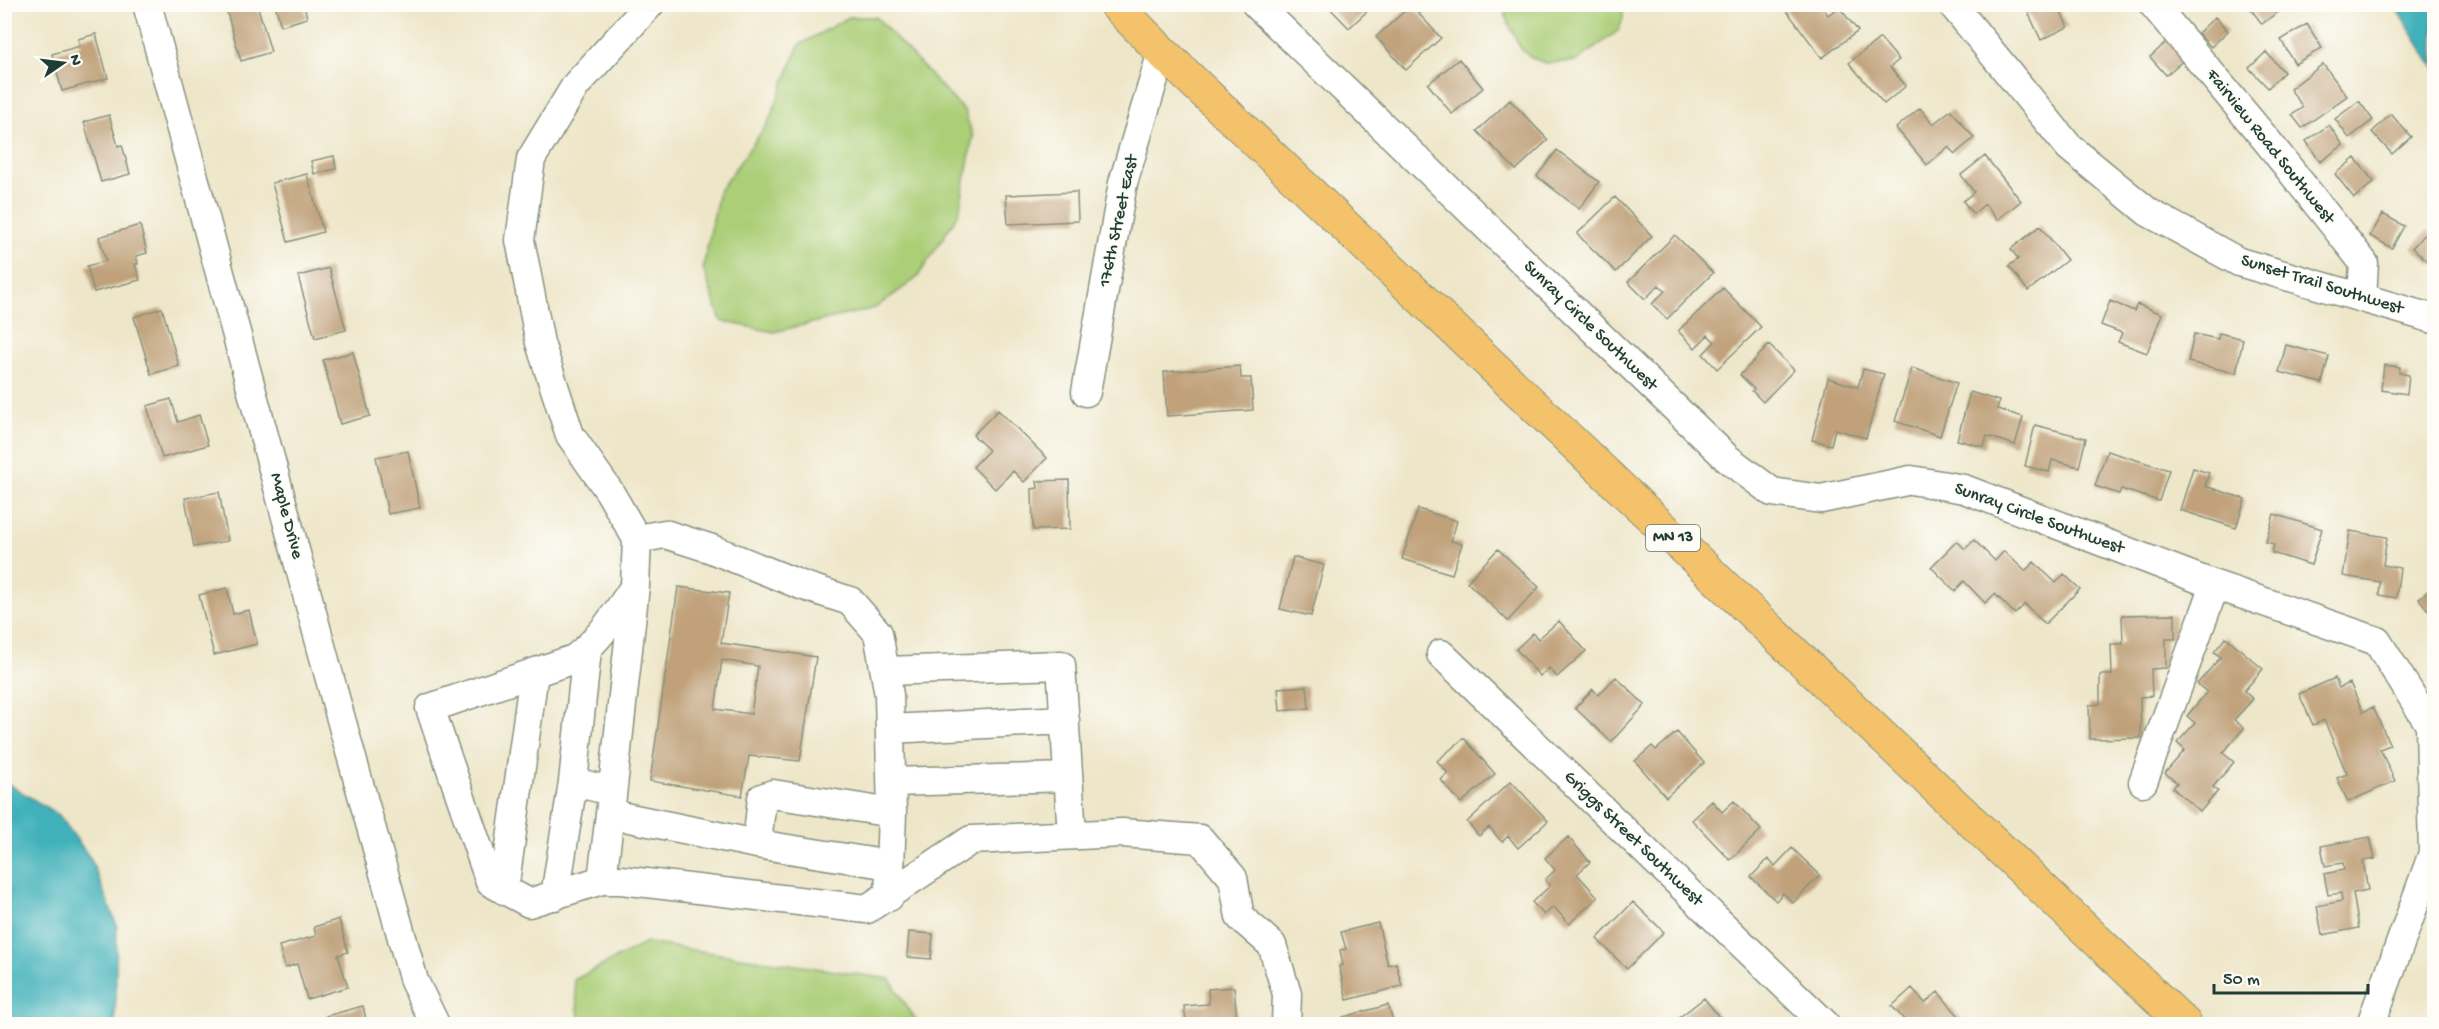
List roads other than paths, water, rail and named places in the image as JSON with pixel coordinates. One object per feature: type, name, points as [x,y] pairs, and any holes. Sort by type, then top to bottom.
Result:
[{"type":"main road","name":"MN 13","points":[[1115,4],[1162,52],[2185,1024]]},
{"type":"street","name":"Maple Drive","points":[[147,4],[414,981],[435,1024]]},
{"type":"street","points":[[602,880],[635,586],[637,539],[609,491],[570,435],[540,343],[520,240],[531,159],[576,85],[650,4]]},
{"type":"street","name":"Sunray Circle Southwest","points":[[1256,4],[1728,459],[1772,492],[1821,499],[1911,480],[1964,489],[2215,585],[2377,641],[2430,726],[2433,853],[2371,1024]]},
{"type":"street","name":"Sunset Trail Southwest","points":[[1952,4],[2069,147],[2148,212],[2239,262],[2434,318]]},
{"type":"street","name":"Fairview Road Southwest","points":[[2153,4],[2268,142],[2364,263],[2362,298]]},
{"type":"street","name":"176th Street East","points":[[1086,392],[1123,183],[1162,52]]},
{"type":"street","points":[[637,539],[665,534],[709,548],[801,585],[850,601],[878,633],[890,695],[892,813],[889,897]]},
{"type":"street","points":[[2142,782],[2215,585]]},
{"type":"street","points":[[635,586],[610,623],[587,650],[574,659],[430,708],[490,882],[529,903],[602,880],[621,880],[867,909],[889,897],[972,840],[1122,833],[1200,839],[1233,878],[1240,916],[1272,945],[1287,994],[1286,1024]]},
{"type":"street","points":[[555,896],[573,782],[587,650]]},
{"type":"street","name":"Griggs Street Southwest","points":[[1441,654],[1824,1024]]},
{"type":"street","points":[[885,671],[1061,665],[1072,835]]},
{"type":"street","points":[[504,890],[534,673]]},
{"type":"street","points":[[890,729],[1065,720]]},
{"type":"street","points":[[891,782],[1068,777]]},
{"type":"street","points":[[573,782],[611,803],[757,844],[890,865]]},
{"type":"street","points":[[757,844],[762,798],[773,794],[892,813]]},
{"type":"water","points":[[2394,5],[2434,5],[2434,68]]},
{"type":"water","points":[[5,782],[59,815],[91,859],[117,926],[115,1024],[5,1024]]}]
